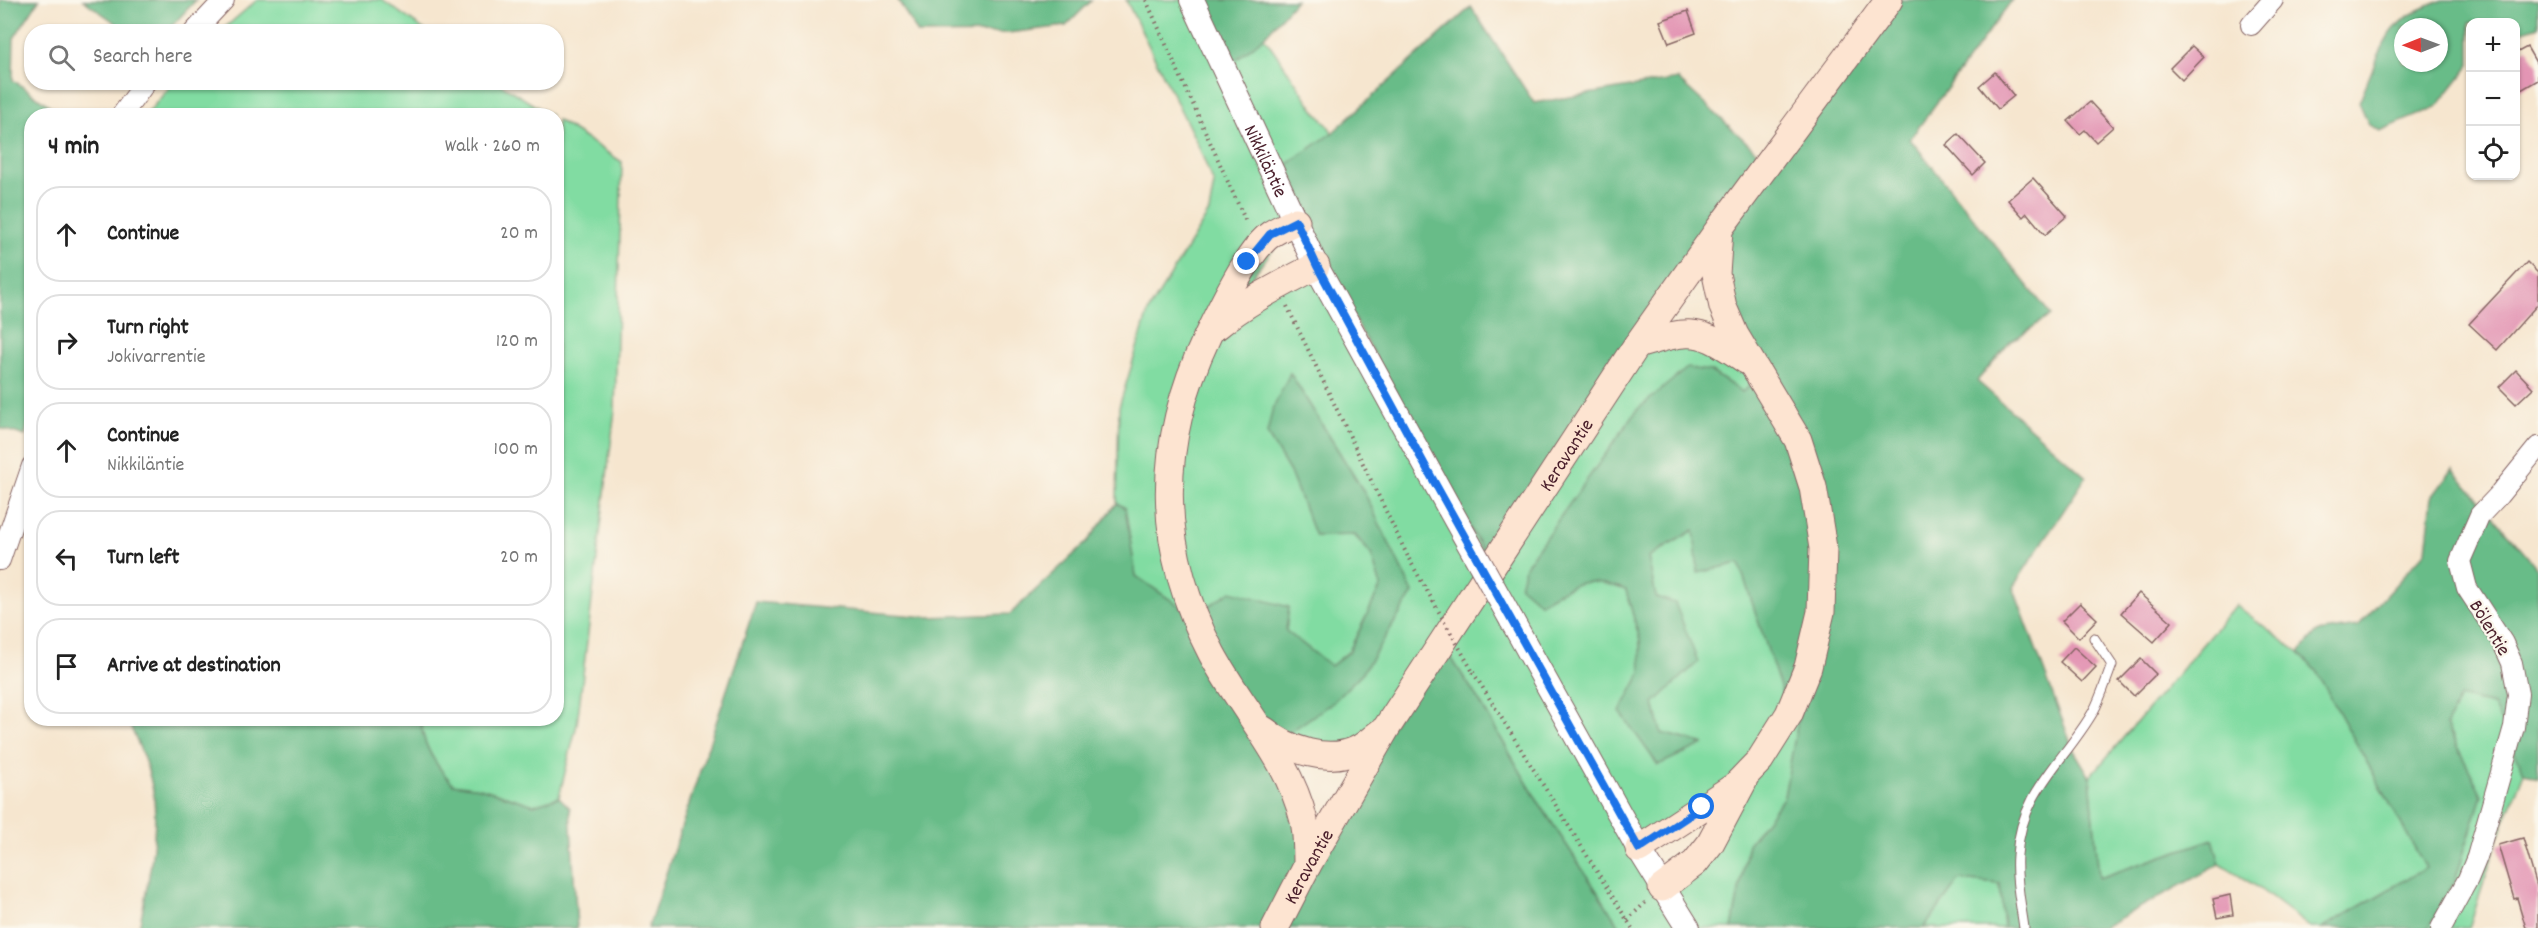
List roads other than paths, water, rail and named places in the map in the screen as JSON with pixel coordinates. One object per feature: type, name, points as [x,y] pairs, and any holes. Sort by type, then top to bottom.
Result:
[{"type":"main road","name":"Keravantie","points":[[1275,928],[1307,866],[1387,727],[1637,345],[1719,229],[1888,0]]},
{"type":"main road","points":[[1296,221],[1270,234],[1247,262],[1195,362],[1180,406],[1171,449],[1168,497],[1172,539],[1188,595],[1208,645],[1274,750],[1304,820],[1307,866]]},
{"type":"main road","points":[[1662,888],[1695,863],[1710,844],[1747,776],[1789,714],[1808,667],[1821,612],[1823,548],[1813,487],[1798,440],[1735,335],[1723,307],[1716,274],[1719,229]]},
{"type":"main road","points":[[1209,333],[1237,309],[1317,266]]},
{"type":"main road","points":[[1637,345],[1687,332],[1712,338],[1753,366]]},
{"type":"main road","points":[[1258,725],[1277,741],[1302,751],[1325,756],[1357,750],[1387,727]]},
{"type":"main road","points":[[1639,849],[1747,776]]},
{"type":"street","points":[[202,24],[224,0]]},
{"type":"street","name":"Nikkiläntie","points":[[1192,0],[1317,266],[1639,849],[1688,928]]},
{"type":"street","points":[[2251,25],[2273,0]]},
{"type":"street","points":[[127,108],[141,90]]},
{"type":"street","name":"Bölentie","points":[[2441,928],[2468,879],[2477,857],[2514,727],[2517,694],[2512,663],[2503,643],[2467,588],[2460,561],[2480,514],[2507,486],[2538,447]]},
{"type":"street","points":[[1,552],[24,488]]},
{"type":"lane","points":[[2024,928],[2017,855],[2022,828],[2029,805],[2045,777],[2094,710],[2112,665],[2094,638]]}]
